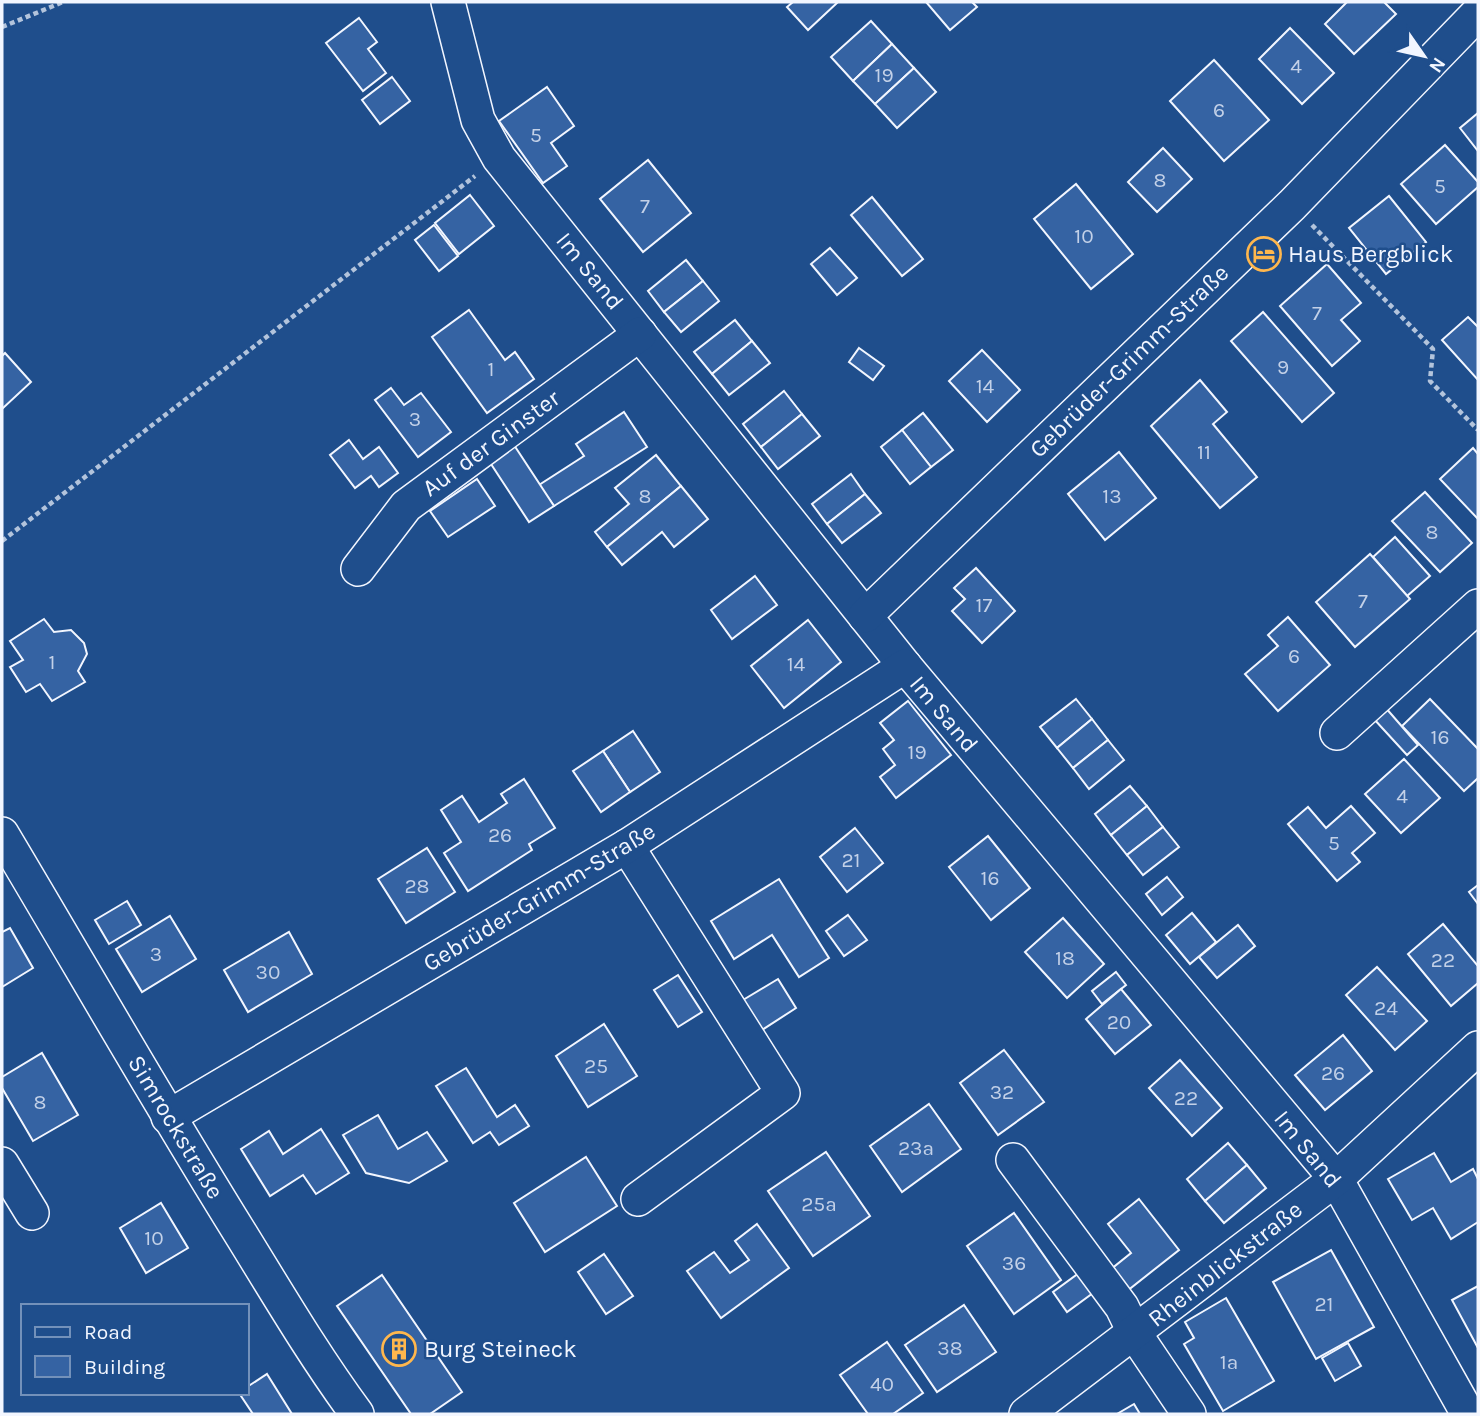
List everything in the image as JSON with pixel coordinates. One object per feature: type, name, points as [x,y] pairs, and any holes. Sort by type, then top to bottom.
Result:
[{"type":"street","name":"Im Sand","points":[[448,2],[478,120],[499,158],[905,666],[1336,1179],[1468,1414]]},
{"type":"street","name":"Gebrüder-Grimm-Straße","points":[[865,615],[1292,205],[1478,13]]},
{"type":"street","name":"Auf der Ginster","points":[[358,569],[406,506],[640,334]]},
{"type":"street","points":[[1337,733],[1478,606]]},
{"type":"street","name":"Gebrüder-Grimm-Straße","points":[[168,1117],[627,846],[905,666]]},
{"type":"street","name":"Simrockstraße","points":[[2,834],[168,1117],[326,1372],[357,1414]]},
{"type":"street","points":[[627,846],[783,1093],[638,1199]]},
{"type":"street","name":"Rheinblickstraße","points":[[1026,1414],[1336,1179],[1478,1048]]},
{"type":"street","points":[[1013,1160],[1122,1307],[1135,1334],[1189,1414]]},
{"type":"street","points":[[2,1164],[32,1213]]},
{"type":"path","points":[[2,27],[62,2]]},
{"type":"path","points":[[2,541],[499,158]]},
{"type":"path","points":[[1292,205],[1433,349],[1430,381],[1478,430]]},
{"type":"building","points":[[793,2],[838,2],[808,30],[787,7]]},
{"type":"building","points":[[926,2],[972,2],[977,7],[950,30]]},
{"type":"building","points":[[1347,2],[1384,2],[1396,14],[1354,54],[1325,24]]},
{"type":"building","points":[[359,18],[377,42],[368,49],[386,73],[363,91],[326,43]]},
{"type":"building","points":[[871,21],[892,44],[853,81],[831,57]]},
{"type":"building","points":[[1290,28],[1334,73],[1302,104],[1259,59]]},
{"type":"building","points":[[892,44],[914,68],[875,104],[853,81]]},
{"type":"building","points":[[1214,60],[1269,120],[1224,161],[1170,101]]},
{"type":"building","points":[[914,68],[936,92],[897,128],[875,104]]},
{"type":"building","points":[[392,77],[410,101],[380,124],[362,100]]},
{"type":"building","points":[[547,87],[574,126],[551,143],[567,166],[543,183],[499,121]]},
{"type":"building","points":[[1478,113],[1478,151],[1460,128]]},
{"type":"building","points":[[1445,145],[1478,182],[1478,187],[1436,224],[1401,184]]},
{"type":"building","points":[[1163,148],[1192,179],[1157,212],[1128,182]]},
{"type":"building","points":[[648,160],[691,213],[643,252],[600,199]]},
{"type":"building","points":[[1076,184],[1133,254],[1091,289],[1034,219]]},
{"type":"building","points":[[470,195],[494,226],[459,254],[435,223]]},
{"type":"building","points":[[1389,196],[1426,242],[1386,274],[1349,228]]},
{"type":"building","points":[[872,197],[923,259],[902,276],[851,215]]},
{"type":"building","points":[[434,225],[458,256],[439,271],[415,240]]},
{"type":"building","points":[[830,248],[857,278],[837,295],[811,264]]},
{"type":"building","points":[[686,260],[703,281],[664,312],[648,291]]},
{"type":"building","points":[[1327,264],[1361,303],[1341,320],[1360,341],[1332,366],[1280,306]]},
{"type":"building","points":[[703,281],[719,301],[681,332],[664,312]]},
{"type":"building","points":[[469,310],[505,360],[515,352],[534,379],[487,413],[432,337]]},
{"type":"building","points":[[1263,312],[1334,393],[1302,422],[1231,341]]},
{"type":"building","points":[[1468,317],[1478,327],[1478,380],[1442,340]]},
{"type":"building","points":[[735,320],[752,341],[712,374],[694,352]]},
{"type":"building","points":[[752,341],[770,363],[729,395],[712,374]]},
{"type":"building","points":[[859,348],[884,366],[873,380],[849,362]]},
{"type":"building","points":[[982,350],[1020,390],[987,422],[949,381]]},
{"type":"building","points":[[5,353],[31,382],[2,409],[2,356]]},
{"type":"building","points":[[1200,380],[1227,412],[1213,424],[1257,477],[1220,508],[1151,426]]},
{"type":"building","points":[[391,388],[404,405],[421,393],[451,432],[418,457],[375,400]]},
{"type":"building","points":[[784,391],[802,414],[761,447],[743,424]]},
{"type":"building","points":[[624,412],[647,447],[554,506],[539,485],[584,456],[576,444]]},
{"type":"building","points":[[923,413],[953,450],[931,467],[902,430]]},
{"type":"building","points":[[802,414],[820,436],[778,469],[761,447]]},
{"type":"building","points":[[902,430],[931,467],[910,484],[881,447]]},
{"type":"building","points":[[349,440],[363,459],[379,447],[398,473],[379,487],[371,476],[355,488],[330,455]]},
{"type":"building","points":[[514,445],[554,506],[529,522],[489,461]]},
{"type":"building","points":[[1473,448],[1478,454],[1478,519],[1440,479]]},
{"type":"building","points":[[1119,452],[1156,498],[1105,540],[1068,494]]},
{"type":"building","points":[[656,455],[681,486],[607,547],[595,532],[629,504],[615,488]]},
{"type":"building","points":[[851,474],[865,494],[827,524],[812,504]]},
{"type":"building","points":[[477,479],[495,506],[448,537],[430,511]]},
{"type":"building","points":[[681,486],[708,519],[674,547],[662,532],[622,565],[607,547]]},
{"type":"building","points":[[1425,492],[1472,543],[1440,572],[1392,521]]},
{"type":"building","points":[[865,494],[881,513],[842,543],[827,524]]},
{"type":"building","points":[[1395,537],[1430,576],[1407,596],[1373,557]]},
{"type":"building","points":[[1370,554],[1410,599],[1355,647],[1316,602]]},
{"type":"building","points":[[976,568],[1015,611],[982,643],[952,611],[965,599],[954,588]]},
{"type":"building","points":[[755,576],[777,605],[732,639],[711,610]]},
{"type":"building","points":[[1288,617],[1330,665],[1278,711],[1245,674],[1278,646],[1268,635]]},
{"type":"building","points":[[44,619],[54,632],[71,630],[84,643],[87,654],[78,671],[85,682],[52,701],[40,684],[26,692],[10,667],[23,660],[10,641]]},
{"type":"building","points":[[808,620],[841,662],[784,708],[751,666]]},
{"type":"building","points":[[1076,699],[1092,719],[1057,748],[1040,727]]},
{"type":"building","points":[[1430,699],[1478,749],[1478,778],[1464,791],[1402,726]]},
{"type":"building","points":[[908,701],[951,755],[896,798],[880,777],[895,765],[883,749],[894,740],[880,723]]},
{"type":"building","points":[[1385,707],[1418,745],[1407,755],[1373,718]]},
{"type":"building","points":[[1092,719],[1108,740],[1073,768],[1057,748]]},
{"type":"building","points":[[633,731],[660,772],[630,792],[603,751]]},
{"type":"building","points":[[1108,740],[1124,760],[1089,789],[1073,768]]},
{"type":"building","points":[[603,751],[630,792],[601,812],[573,771]]},
{"type":"building","points":[[1404,759],[1440,798],[1401,833],[1365,794]]},
{"type":"building","points":[[524,779],[555,828],[529,844],[532,850],[468,891],[444,853],[461,842],[441,810],[462,796],[479,822],[507,803],[501,794]]},
{"type":"building","points":[[1130,786],[1147,806],[1111,835],[1095,814]]},
{"type":"building","points":[[1147,806],[1163,827],[1127,855],[1111,835]]},
{"type":"building","points":[[1351,806],[1375,833],[1352,853],[1360,862],[1337,881],[1288,824],[1308,807],[1326,828]]},
{"type":"building","points":[[1163,827],[1179,847],[1143,875],[1127,855]]},
{"type":"building","points":[[855,828],[883,863],[847,892],[820,857]]},
{"type":"building","points":[[988,836],[1030,888],[991,920],[949,867]]},
{"type":"building","points":[[427,848],[455,892],[406,923],[378,879]]},
{"type":"building","points":[[1167,877],[1183,897],[1162,915],[1146,894]]},
{"type":"building","points":[[779,879],[829,958],[799,977],[772,935],[734,959],[711,921]]},
{"type":"building","points":[[1478,885],[1478,904],[1469,892]]},
{"type":"building","points":[[127,901],[141,925],[109,944],[95,920]]},
{"type":"building","points":[[1192,913],[1216,942],[1190,964],[1166,935]]},
{"type":"building","points":[[848,915],[867,940],[844,956],[826,931]]},
{"type":"building","points":[[170,916],[196,959],[142,992],[116,949]]},
{"type":"building","points":[[1063,918],[1104,964],[1067,998],[1025,952]]},
{"type":"building","points":[[1443,924],[1478,966],[1478,983],[1451,1006],[1408,954]]},
{"type":"building","points":[[1238,925],[1255,946],[1217,978],[1199,957]]},
{"type":"building","points":[[10,928],[33,968],[2,987],[2,932]]},
{"type":"building","points":[[289,932],[312,974],[248,1012],[224,970]]},
{"type":"building","points":[[1377,967],[1427,1021],[1395,1050],[1346,995]]},
{"type":"building","points":[[1116,972],[1126,985],[1102,1004],[1092,991]]},
{"type":"building","points":[[678,975],[702,1012],[678,1027],[654,990]]},
{"type":"building","points":[[778,979],[796,1008],[762,1030],[743,1000]]},
{"type":"building","points":[[1121,989],[1151,1025],[1115,1054],[1086,1019]]},
{"type":"building","points":[[604,1024],[637,1076],[588,1107],[556,1056]]},
{"type":"building","points":[[1343,1035],[1372,1071],[1325,1110],[1295,1075]]},
{"type":"building","points":[[1004,1050],[1044,1102],[998,1135],[960,1083]]},
{"type":"building","points":[[42,1053],[78,1115],[33,1141],[2,1088],[2,1077]]},
{"type":"building","points":[[1180,1060],[1222,1108],[1192,1136],[1149,1088]]},
{"type":"building","points":[[466,1068],[497,1117],[515,1105],[529,1126],[499,1145],[490,1132],[473,1143],[436,1086]]},
{"type":"building","points":[[929,1104],[961,1149],[902,1192],[870,1146]]},
{"type":"building","points":[[378,1115],[398,1149],[427,1132],[447,1161],[409,1183],[366,1173],[343,1135]]},
{"type":"building","points":[[321,1129],[349,1173],[316,1194],[303,1175],[270,1196],[241,1149],[269,1131],[283,1154]]},
{"type":"building","points":[[1228,1143],[1247,1165],[1205,1201],[1187,1179]]},
{"type":"building","points":[[826,1152],[870,1216],[813,1256],[768,1191]]},
{"type":"building","points":[[1434,1153],[1451,1182],[1473,1169],[1478,1179],[1478,1222],[1451,1239],[1433,1208],[1412,1220],[1388,1179]]},
{"type":"building","points":[[586,1157],[617,1206],[545,1252],[514,1203]]},
{"type":"building","points":[[1247,1165],[1266,1188],[1224,1223],[1205,1201]]},
{"type":"building","points":[[1139,1199],[1179,1250],[1127,1291],[1110,1270],[1131,1253],[1108,1224]]},
{"type":"building","points":[[161,1203],[188,1248],[146,1273],[120,1228]]},
{"type":"building","points":[[1014,1213],[1061,1280],[1014,1314],[967,1246]]},
{"type":"building","points":[[757,1224],[789,1268],[721,1318],[687,1271],[714,1252],[730,1273],[749,1260],[735,1241]]},
{"type":"building","points":[[1331,1250],[1374,1327],[1316,1359],[1273,1282]]},
{"type":"building","points":[[604,1254],[633,1296],[606,1314],[578,1272]]},
{"type":"building","points":[[1079,1273],[1093,1293],[1067,1312],[1053,1292]]},
{"type":"building","name":"Burg Steineck","points":[[382,1275],[462,1392],[430,1414],[411,1414],[337,1306]]},
{"type":"building","points":[[1478,1286],[1478,1348],[1452,1300]]},
{"type":"building","points":[[1226,1298],[1274,1381],[1223,1411],[1184,1344],[1194,1338],[1185,1322]]},
{"type":"building","points":[[964,1305],[996,1352],[937,1392],[905,1345]]},
{"type":"building","points":[[887,1342],[923,1393],[893,1414],[868,1414],[840,1375]]},
{"type":"building","points":[[1348,1343],[1361,1366],[1335,1381],[1322,1358]]},
{"type":"building","points":[[267,1374],[292,1414],[253,1414],[240,1395],[248,1395],[248,1386]]},
{"type":"building","points":[[1134,1404],[1140,1414],[1117,1414]]},
{"type":"place","name":"Haus Bergblick","points":[[1264,254]]},
{"type":"place","name":"Burg Steineck","points":[[399,1349]]}]
